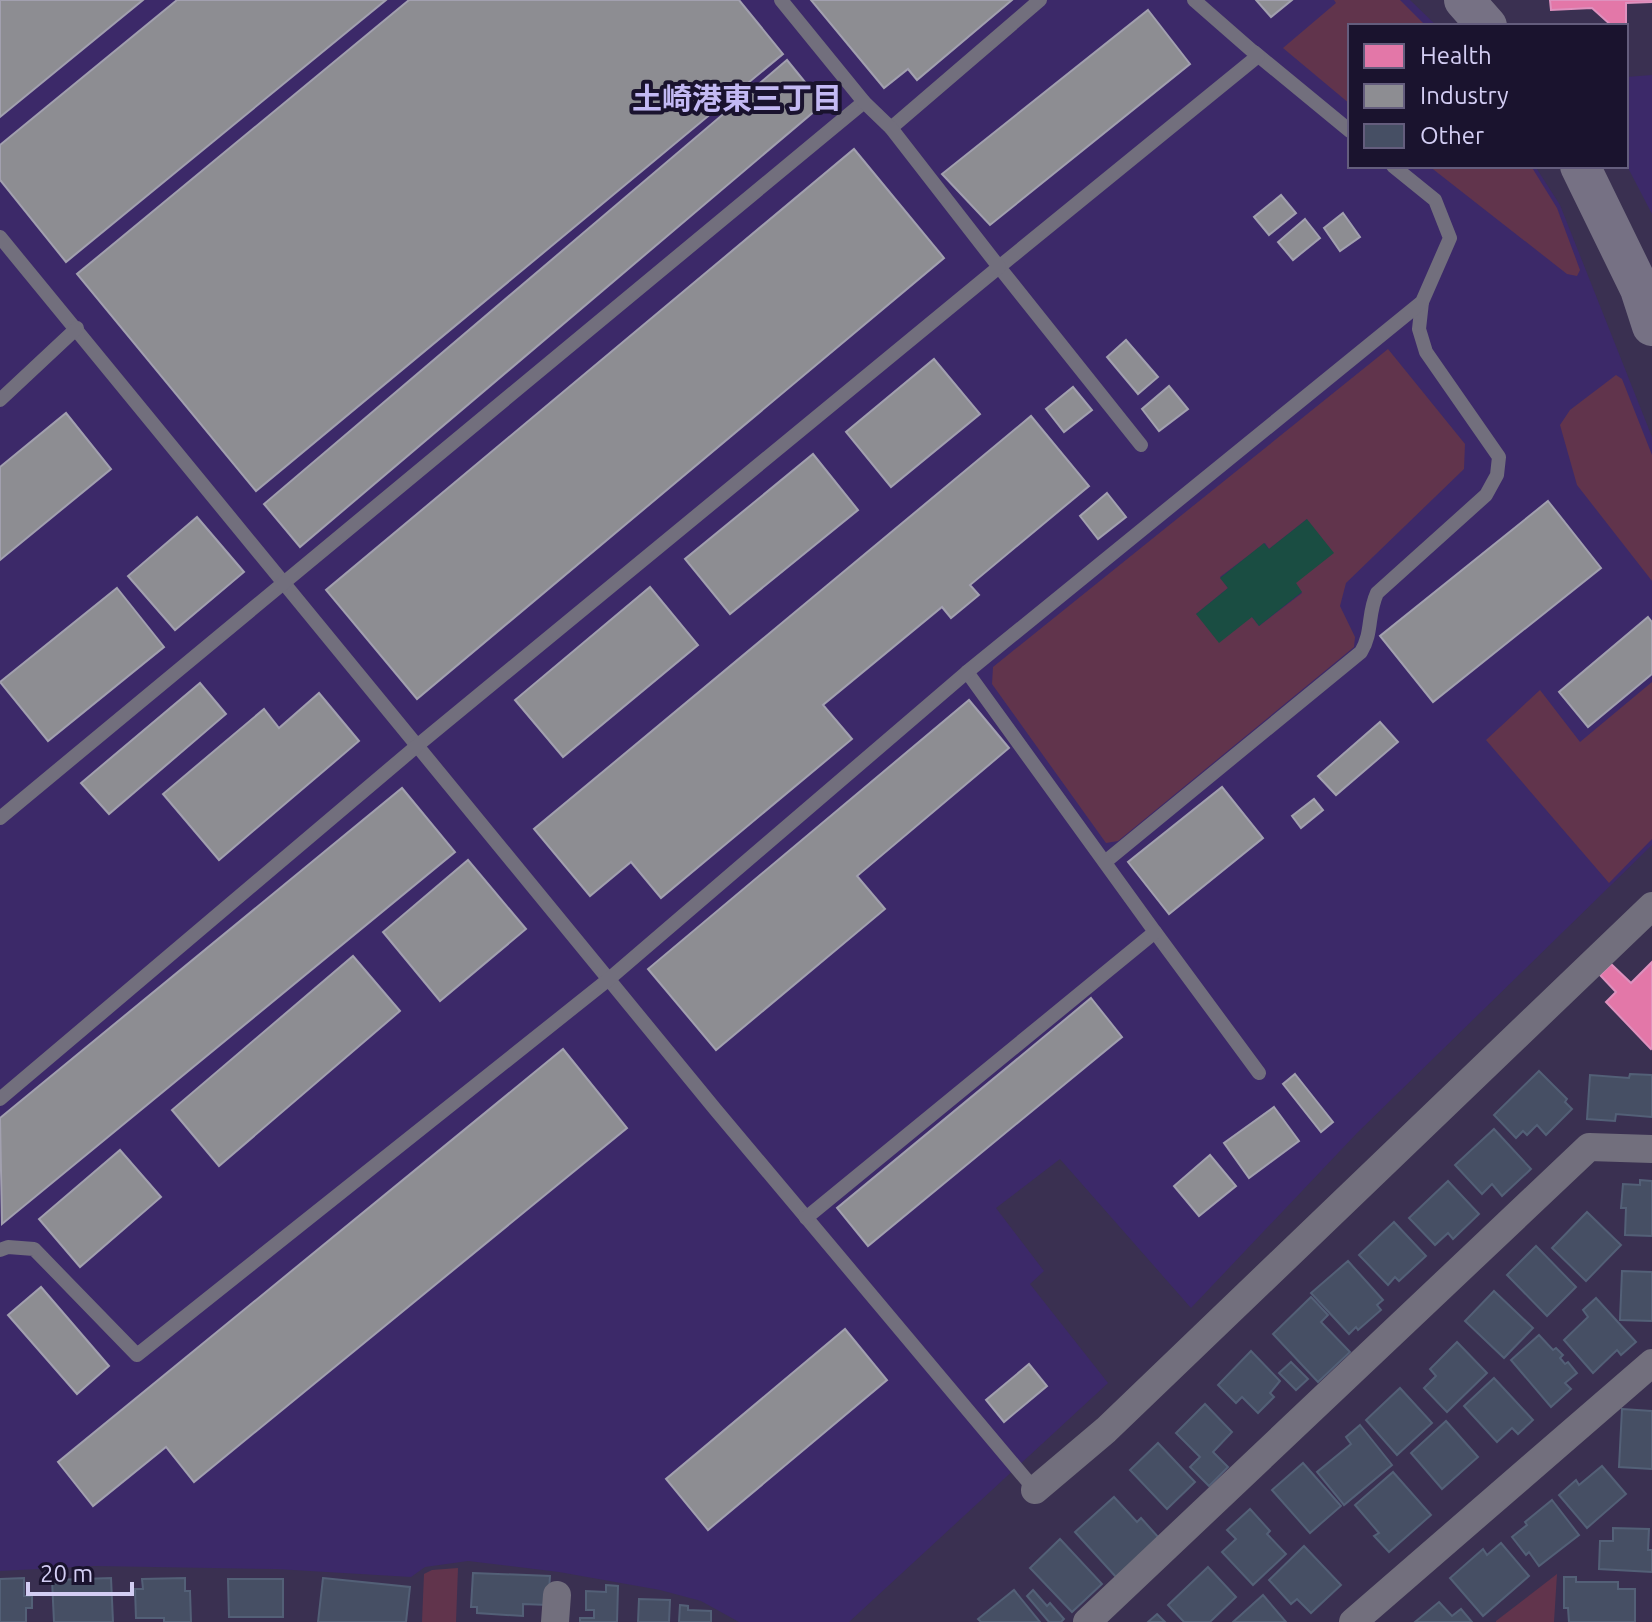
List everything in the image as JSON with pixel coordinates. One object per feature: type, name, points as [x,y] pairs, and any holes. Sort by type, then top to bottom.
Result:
[{"type":"street","points":[[1464,0],[1485,24]]},
{"type":"street","points":[[1581,168],[1640,289],[1652,326]]},
{"type":"street","points":[[1035,1490],[1106,1430],[1652,906]]},
{"type":"street","points":[[1087,1622],[1589,1147],[1652,1149]]},
{"type":"street","points":[[1353,1622],[1652,1363]]},
{"type":"lane","points":[[781,0],[864,102],[891,128],[1141,445]]},
{"type":"lane","points":[[891,128],[1040,0]]},
{"type":"lane","points":[[1194,0],[1348,129]]},
{"type":"lane","points":[[0,1099],[418,745],[1258,56],[1254,52]]},
{"type":"lane","points":[[0,818],[864,102]]},
{"type":"lane","points":[[1105,862],[1361,652],[1369,638],[1369,609],[1377,593],[1486,495],[1497,475],[1499,457],[1426,352],[1419,329],[1422,302],[1450,238],[1435,200],[1395,168]]},
{"type":"lane","points":[[0,237],[806,1218],[1035,1490]]},
{"type":"lane","points":[[0,1250],[8,1247],[34,1249],[137,1355],[609,979],[967,672],[1422,302]]},
{"type":"lane","points":[[0,400],[77,328]]},
{"type":"lane","points":[[967,672],[1259,1073]]},
{"type":"lane","points":[[806,1218],[1155,932]]},
{"type":"shaded area","points":[[0,0],[1410,0],[1435,24],[1348,24],[1348,168],[1536,168],[1560,205],[1652,437],[1652,845],[1357,1133],[1191,1308],[1060,1159],[996,1208],[1044,1271],[1030,1284],[1108,1383],[849,1622],[739,1622],[701,1601],[660,1590],[559,1572],[468,1561],[425,1567],[411,1577],[276,1569],[94,1566],[0,1571]]},
{"type":"shaded area","points":[[1334,0],[1400,0],[1424,24],[1348,24],[1348,102],[1283,48],[1336,3]]},
{"type":"shaded area","points":[[1652,75],[1652,214],[1628,168],[1628,77]]},
{"type":"shaded area","points":[[1432,168],[1532,168],[1557,208],[1580,270],[1577,276],[1567,274]]},
{"type":"shaded area","points":[[1388,349],[1465,444],[1464,469],[1346,583],[1340,606],[1355,637],[1354,647],[1118,841],[1106,843],[992,684],[993,667]],"holes":[[[1307,519],[1295,583],[1302,593],[1259,626],[1252,617],[1196,614],[1228,588],[1220,577],[1265,543],[1269,549]]]},
{"type":"shaded area","points":[[1616,375],[1622,379],[1652,455],[1652,581],[1577,485],[1560,425],[1570,410]]},
{"type":"shaded area","points":[[1307,519],[1334,553],[1296,583],[1302,592],[1259,626],[1252,617],[1219,643],[1196,614],[1228,588],[1220,578],[1264,543],[1269,549]]},
{"type":"shaded area","points":[[1652,682],[1652,839],[1609,883],[1486,740],[1540,690],[1580,742]]},
{"type":"shaded area","points":[[458,1568],[456,1622],[422,1622],[424,1574],[432,1570]]},
{"type":"shaded area","points":[[1557,1574],[1554,1622],[1496,1622],[1496,1621]]},
{"type":"building: Health","points":[[1550,0],[1652,0],[1626,3],[1626,24],[1610,24],[1592,8],[1551,10]]},
{"type":"building: Health","points":[[1652,962],[1651,1049],[1606,1002],[1616,992],[1600,975],[1611,964],[1631,983]]},
{"type":"building: Industry","points":[[0,0],[143,0],[0,117]]},
{"type":"building: Industry","points":[[177,0],[386,0],[66,262],[0,180],[0,145]]},
{"type":"building: Industry","points":[[409,0],[739,0],[783,54],[256,491],[77,274]]},
{"type":"building: Industry","points":[[811,0],[1012,0],[917,80],[908,69],[884,88]]},
{"type":"building: Industry","points":[[1256,0],[1292,0],[1271,17]]},
{"type":"building: Industry","points":[[1148,10],[1190,64],[990,225],[942,174]]},
{"type":"building: Industry","points":[[787,60],[823,104],[300,547],[264,504]]},
{"type":"building: Industry","points":[[854,149],[944,258],[417,699],[326,590]]},
{"type":"building: Industry","points":[[1281,195],[1296,213],[1269,235],[1254,217]]},
{"type":"building: Industry","points":[[1343,213],[1360,237],[1340,251],[1324,228]]},
{"type":"building: Industry","points":[[1305,219],[1320,238],[1293,260],[1278,242]]},
{"type":"building: Industry","points":[[1126,340],[1158,377],[1138,394],[1107,357]]},
{"type":"building: Industry","points":[[934,359],[980,414],[891,487],[846,432]]},
{"type":"building: Industry","points":[[1169,386],[1188,409],[1159,431],[1142,409]]},
{"type":"building: Industry","points":[[1073,387],[1092,410],[1064,432],[1046,409]]},
{"type":"building: Industry","points":[[66,413],[111,469],[0,560],[0,467]]},
{"type":"building: Industry","points":[[1031,416],[1089,486],[970,585],[979,595],[951,618],[942,607],[823,705],[852,739],[661,898],[631,862],[590,896],[534,829]]},
{"type":"building: Industry","points":[[813,454],[858,510],[730,614],[685,559]]},
{"type":"building: Industry","points":[[1107,493],[1126,517],[1098,539],[1080,516]]},
{"type":"building: Industry","points":[[1548,501],[1601,568],[1433,702],[1380,636]]},
{"type":"building: Industry","points":[[197,517],[244,572],[175,630],[128,576]]},
{"type":"building: Industry","points":[[650,587],[698,645],[563,757],[515,700]]},
{"type":"building: Industry","points":[[117,588],[164,647],[48,741],[0,682]]},
{"type":"building: Industry","points":[[1648,617],[1652,622],[1652,674],[1588,727],[1559,692]]},
{"type":"building: Industry","points":[[200,683],[226,714],[109,814],[81,783]]},
{"type":"building: Industry","points":[[319,693],[359,741],[219,860],[163,794],[264,709],[279,728]]},
{"type":"building: Industry","points":[[969,700],[1009,748],[857,876],[885,909],[716,1050],[648,969]]},
{"type":"building: Industry","points":[[1380,722],[1398,742],[1336,795],[1318,776]]},
{"type":"building: Industry","points":[[1222,787],[1263,838],[1169,914],[1128,862]]},
{"type":"building: Industry","points":[[402,788],[455,852],[2,1224],[0,1118]]},
{"type":"building: Industry","points":[[1314,799],[1323,810],[1301,828],[1292,816]]},
{"type":"building: Industry","points":[[468,860],[526,929],[440,1001],[383,932]]},
{"type":"building: Industry","points":[[353,956],[400,1011],[219,1166],[172,1110]]},
{"type":"building: Industry","points":[[1091,998],[1122,1037],[868,1246],[837,1208]]},
{"type":"building: Industry","points":[[563,1049],[627,1128],[194,1482],[166,1447],[93,1506],[58,1462]]},
{"type":"building: Industry","points":[[1295,1074],[1333,1122],[1321,1132],[1283,1084]]},
{"type":"building: Industry","points":[[1274,1107],[1299,1141],[1249,1178],[1224,1143]]},
{"type":"building: Industry","points":[[120,1150],[161,1197],[80,1267],[39,1219]]},
{"type":"building: Industry","points":[[1210,1155],[1236,1186],[1199,1216],[1174,1186]]},
{"type":"building: Industry","points":[[41,1287],[109,1366],[77,1394],[8,1315]]},
{"type":"building: Industry","points":[[845,1329],[887,1380],[708,1530],[666,1479]]},
{"type":"building: Industry","points":[[1029,1364],[1047,1386],[1004,1422],[986,1400]]},
{"type":"building: Other","points":[[1539,1071],[1567,1099],[1565,1102],[1572,1109],[1546,1135],[1537,1125],[1527,1135],[1523,1131],[1516,1138],[1494,1115]]},
{"type":"building: Other","points":[[1630,1074],[1652,1075],[1652,1117],[1616,1114],[1615,1121],[1587,1119],[1590,1075],[1629,1078]]},
{"type":"building: Other","points":[[1494,1129],[1531,1169],[1502,1196],[1492,1184],[1482,1194],[1455,1165]]},
{"type":"building: Other","points":[[1640,1180],[1652,1181],[1652,1236],[1625,1235],[1626,1208],[1621,1208],[1623,1184],[1640,1185]]},
{"type":"building: Other","points":[[1448,1181],[1479,1214],[1453,1239],[1448,1233],[1435,1245],[1409,1218]]},
{"type":"building: Other","points":[[1587,1212],[1621,1245],[1586,1281],[1552,1248]]},
{"type":"building: Other","points":[[1394,1222],[1426,1256],[1399,1281],[1395,1277],[1388,1285],[1359,1255]]},
{"type":"building: Other","points":[[1536,1246],[1576,1287],[1547,1316],[1507,1275]]},
{"type":"building: Other","points":[[1348,1261],[1383,1300],[1377,1305],[1381,1310],[1349,1334],[1311,1293]]},
{"type":"building: Other","points":[[1622,1271],[1652,1272],[1652,1321],[1620,1320]]},
{"type":"building: Other","points":[[1494,1291],[1533,1328],[1504,1358],[1465,1321]]},
{"type":"building: Other","points":[[1311,1297],[1328,1315],[1321,1322],[1350,1352],[1318,1382],[1273,1334]]},
{"type":"building: Other","points":[[1596,1298],[1636,1342],[1621,1355],[1617,1350],[1593,1373],[1564,1340],[1588,1317],[1583,1310]]},
{"type":"building: Other","points":[[1539,1335],[1553,1350],[1556,1348],[1563,1355],[1560,1358],[1577,1373],[1565,1383],[1571,1389],[1551,1407],[1511,1360]]},
{"type":"building: Other","points":[[1457,1342],[1487,1373],[1447,1412],[1424,1388],[1436,1376],[1430,1369]]},
{"type":"building: Other","points":[[1251,1351],[1280,1381],[1270,1393],[1274,1397],[1258,1413],[1242,1397],[1236,1403],[1218,1385]]},
{"type":"building: Other","points":[[1291,1362],[1308,1379],[1296,1390],[1279,1373]]},
{"type":"building: Other","points":[[1494,1378],[1533,1420],[1518,1434],[1512,1428],[1497,1442],[1464,1406]]},
{"type":"building: Other","points":[[1400,1388],[1432,1423],[1397,1455],[1366,1420]]},
{"type":"building: Other","points":[[1205,1404],[1232,1432],[1213,1452],[1228,1467],[1209,1486],[1190,1467],[1200,1457],[1176,1433]]},
{"type":"building: Other","points":[[1622,1409],[1652,1411],[1652,1469],[1619,1467]]},
{"type":"building: Other","points":[[1446,1421],[1478,1457],[1442,1489],[1411,1453]]},
{"type":"building: Other","points":[[1360,1425],[1392,1465],[1344,1505],[1317,1472],[1351,1444],[1346,1437]]},
{"type":"building: Other","points":[[1158,1443],[1195,1482],[1167,1509],[1130,1470]]},
{"type":"building: Other","points":[[1303,1463],[1341,1506],[1310,1533],[1272,1490]]},
{"type":"building: Other","points":[[1602,1466],[1626,1494],[1587,1528],[1559,1495],[1576,1480],[1579,1485]]},
{"type":"building: Other","points":[[1393,1472],[1431,1515],[1389,1552],[1374,1536],[1379,1533],[1355,1505]]},
{"type":"building: Other","points":[[1114,1497],[1137,1522],[1141,1518],[1159,1538],[1116,1577],[1075,1532]]},
{"type":"building: Other","points":[[1552,1500],[1579,1535],[1539,1566],[1512,1537]]},
{"type":"building: Other","points":[[1250,1509],[1286,1554],[1253,1585],[1222,1552],[1236,1539],[1227,1530]]},
{"type":"building: Other","points":[[1613,1528],[1649,1529],[1648,1550],[1652,1550],[1652,1572],[1599,1569],[1600,1541],[1613,1541]]},
{"type":"building: Other","points":[[1060,1539],[1102,1584],[1072,1612],[1030,1568]]},
{"type":"building: Other","points":[[1501,1543],[1529,1576],[1483,1616],[1450,1578],[1483,1549],[1487,1555]]},
{"type":"building: Other","points":[[1304,1546],[1341,1585],[1311,1613],[1297,1599],[1291,1604],[1269,1580]]},
{"type":"building: Other","points":[[1208,1567],[1236,1597],[1210,1622],[1184,1622],[1168,1605]]},
{"type":"building: Other","points":[[473,1573],[550,1576],[548,1605],[523,1604],[523,1616],[477,1613],[477,1607],[471,1607]]},
{"type":"building: Other","points":[[1564,1577],[1576,1577],[1576,1582],[1618,1582],[1618,1589],[1635,1589],[1635,1622],[1569,1622],[1568,1608],[1564,1608]]},
{"type":"building: Other","points":[[24,1578],[24,1596],[32,1596],[32,1608],[26,1608],[26,1622],[0,1622],[0,1579]]},
{"type":"building: Other","points":[[111,1578],[113,1622],[54,1622],[52,1580]]},
{"type":"building: Other","points":[[185,1578],[185,1591],[190,1591],[191,1622],[136,1618],[135,1589],[143,1589],[142,1579]]},
{"type":"building: Other","points":[[323,1578],[410,1587],[406,1622],[318,1622]]},
{"type":"building: Other","points":[[228,1579],[283,1579],[283,1617],[229,1617]]},
{"type":"building: Other","points":[[606,1585],[618,1586],[617,1622],[580,1622],[580,1618],[594,1618],[594,1610],[586,1610],[586,1591],[606,1592]]},
{"type":"building: Other","points":[[1014,1590],[1040,1622],[981,1622],[978,1619]]},
{"type":"building: Other","points":[[1033,1590],[1064,1619],[1061,1622],[1049,1622],[1027,1596]]},
{"type":"building: Other","points":[[1263,1595],[1286,1622],[1233,1622]]},
{"type":"building: Other","points":[[639,1599],[670,1600],[669,1622],[638,1622]]},
{"type":"building: Other","points":[[1439,1602],[1452,1616],[1461,1609],[1472,1622],[1415,1622]]},
{"type":"building: Other","points":[[680,1605],[688,1606],[688,1610],[711,1611],[711,1622],[679,1622]]},
{"type":"building: Other","points":[[1157,1614],[1165,1622],[1148,1622]]},
{"type":"district","name":"土崎港東三丁目","points":[[737,98]]}]
